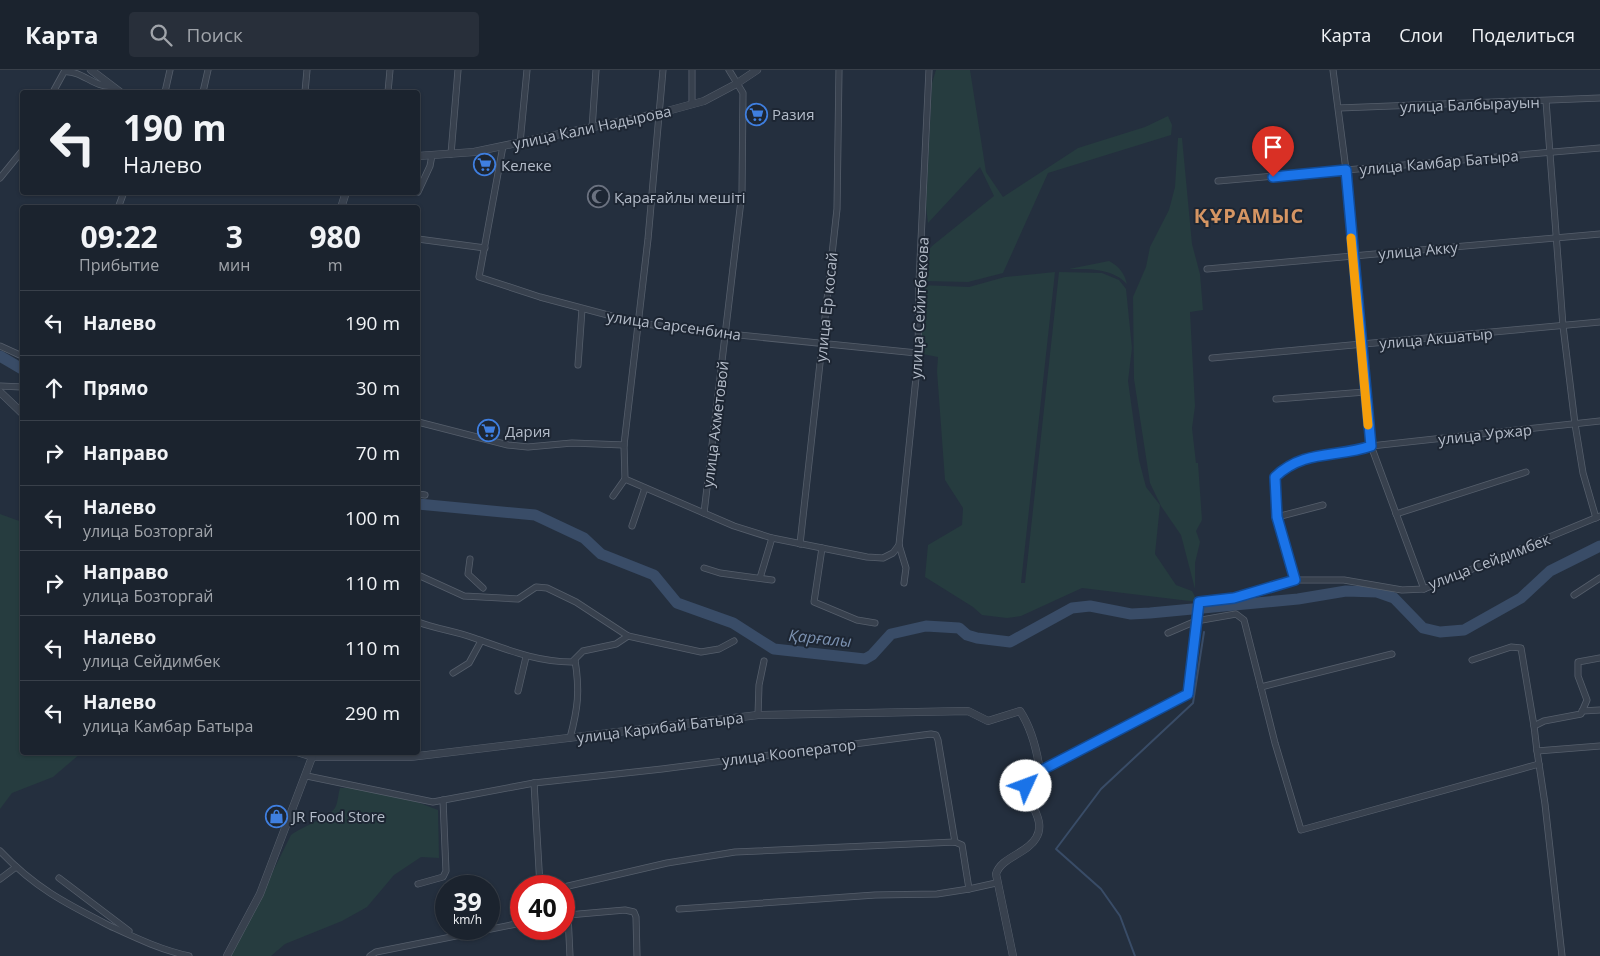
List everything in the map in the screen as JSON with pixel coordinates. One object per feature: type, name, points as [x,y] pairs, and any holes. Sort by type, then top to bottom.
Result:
[{"type":"street","points":[[91,70],[117,90]]},
{"type":"street","points":[[165,90],[170,70]]},
{"type":"street","points":[[203,90],[208,70]]},
{"type":"street","points":[[305,90],[307,70]]},
{"type":"street","points":[[388,90],[390,70]]},
{"type":"street","points":[[450,154],[458,70]]},
{"type":"street","points":[[520,143],[527,70]]},
{"type":"street","points":[[592,128],[596,70]]},
{"type":"street","points":[[613,496],[625,479],[624,445],[663,70]]},
{"type":"street","points":[[692,70],[692,104]]},
{"type":"street","name":"улица Ахметовой","points":[[704,513],[742,192],[743,93],[729,70]]},
{"type":"street","name":"улица Кали Надырова","points":[[420,156],[450,154],[520,143],[660,113],[704,101],[757,70]]},
{"type":"street","name":"улица Ер косай","points":[[800,544],[837,209],[839,70]]},
{"type":"street","name":"улица Сейитбекова","points":[[899,545],[917,353],[929,70]]},
{"type":"street","name":"улица Сейдимбек","points":[[1333,70],[1346,170],[1360,345],[1371,446],[1424,589],[1598,517]]},
{"type":"street","points":[[54,90],[64,72],[70,71],[104,87],[112,86]]},
{"type":"street","name":"улица Балбырауын","points":[[1339,108],[1600,98]]},
{"type":"street","points":[[1546,101],[1551,152],[1555,238],[1575,424],[1583,474],[1598,517]]},
{"type":"street","name":"улица Сарсенбина","points":[[503,146],[480,277],[582,309],[638,323],[726,334],[917,353]]},
{"type":"street","name":"улица Камбар Батыра","points":[[1218,182],[1600,148]]},
{"type":"street","points":[[0,178],[20,153]]},
{"type":"street","points":[[420,188],[432,155]]},
{"type":"street","name":"улица Акку","points":[[1207,269],[1600,234]]},
{"type":"street","points":[[420,239],[485,248]]},
{"type":"street","points":[[578,365],[582,309]]},
{"type":"street","name":"улица Акшатыр","points":[[1212,358],[1600,322]]},
{"type":"street","points":[[0,346],[20,355]]},
{"type":"street","points":[[0,386],[20,387]]},
{"type":"street","points":[[0,392],[20,411]]},
{"type":"street","points":[[1276,398],[1365,392]]},
{"type":"street","name":"улица Уржар","points":[[1295,580],[1277,517],[1275,477],[1286,465],[1325,454],[1361,450],[1371,446],[1600,422]]},
{"type":"street","points":[[420,423],[508,445],[528,447],[572,443],[624,445]]},
{"type":"street","points":[[1396,514],[1526,472]]},
{"type":"street","points":[[625,479],[734,526],[772,538],[883,558],[893,553],[899,545]]},
{"type":"street","points":[[632,526],[645,488]]},
{"type":"street","points":[[420,494],[426,495]]},
{"type":"street","points":[[1277,517],[1323,505]]},
{"type":"street","points":[[760,578],[772,538]]},
{"type":"street","points":[[899,545],[906,568],[904,583]]},
{"type":"street","points":[[822,548],[814,602],[857,620],[875,623]]},
{"type":"street","points":[[470,559],[468,574],[484,586],[481,596]]},
{"type":"street","points":[[704,568],[772,580]]},
{"type":"street","points":[[420,575],[464,596],[518,599],[536,587],[548,588],[583,606],[628,636],[701,652],[719,649],[734,640]]},
{"type":"street","points":[[1574,595],[1600,578]]},
{"type":"street","points":[[1014,956],[996,883],[998,868],[1032,844],[1039,832],[1038,819],[1026,786],[1029,778],[1180,700],[1189,690],[1197,605],[1199,602],[1234,598],[1295,580],[1344,580],[1402,590],[1424,589]]},
{"type":"street","points":[[1168,634],[1196,621],[1236,614],[1241,616],[1246,627],[1301,830],[1539,764]]},
{"type":"street","points":[[420,623],[481,640],[526,657],[561,662],[575,660],[583,651],[616,644],[628,636]]},
{"type":"street","points":[[453,673],[469,663],[481,640]]},
{"type":"street","points":[[1472,660],[1511,647],[1521,648],[1534,726],[1562,956]]},
{"type":"street","points":[[1261,687],[1392,654]]},
{"type":"street","points":[[518,690],[526,657]]},
{"type":"street","points":[[1534,726],[1544,720],[1577,716],[1582,711],[1587,700],[1578,676],[1578,662],[1600,658]]},
{"type":"street","points":[[570,738],[575,720],[579,683],[575,660]]},
{"type":"street","points":[[758,715],[758,685],[764,661]]},
{"type":"street","points":[[1582,711],[1600,710]]},
{"type":"street","name":"улица Карибай Батыра","points":[[314,755],[410,757],[758,715],[968,711],[988,721],[1020,711],[1026,719],[1037,752],[1040,771]]},
{"type":"street","name":"улица Кооператор","points":[[306,776],[433,802],[534,783],[931,734],[936,735],[938,740],[955,842],[962,845],[969,889]]},
{"type":"street","points":[[1537,751],[1600,746]]},
{"type":"street","points":[[227,956],[260,894],[314,755]]},
{"type":"street","points":[[534,783],[539,875]]},
{"type":"street","points":[[418,884],[443,876],[446,871],[443,800]]},
{"type":"street","points":[[575,884],[667,863],[735,852],[955,842]]},
{"type":"street","points":[[0,851],[16,867],[56,899],[138,939],[189,956]]},
{"type":"street","points":[[0,879],[16,867]]},
{"type":"street","points":[[59,878],[138,939]]},
{"type":"street","points":[[679,909],[875,895],[937,894],[996,883]]},
{"type":"street","points":[[575,915],[625,910],[634,912],[636,917],[637,956]]},
{"type":"street","points":[[370,956],[376,952],[510,925]]},
{"type":"street","points":[[568,940],[570,956]]},
{"type":"green space","points":[[936,70],[970,70],[986,172],[1003,197],[1078,148],[1145,127],[1168,116],[1172,125],[1171,135],[1048,173],[1003,273],[968,282],[924,281],[926,253],[932,246],[994,196],[980,167],[928,223],[926,207],[932,83]]},
{"type":"green space","points":[[1178,138],[1182,138],[1192,244],[1200,274],[1203,310],[1190,312],[1195,406],[1192,428],[1196,463],[1198,463],[1202,520],[1196,531],[1200,542],[1195,563],[1195,589],[1181,535],[1161,506],[1150,483],[1134,379],[1133,297],[1146,267],[1150,247],[1169,210],[1175,187]]},
{"type":"green space","points":[[1109,261],[1121,271],[1127,284],[1114,275],[1100,270],[1069,269]]},
{"type":"green space","points":[[1055,272],[1021,583],[1025,583],[1059,272],[1102,273],[1119,280],[1126,289],[1132,348],[1128,381],[1139,460],[1146,487],[1160,505],[1155,554],[1176,585],[1192,591],[1198,602],[1082,588],[1021,616],[1007,618],[982,615],[973,607],[925,577],[928,545],[962,525],[963,508],[945,480],[937,371],[938,357],[923,354],[920,345],[921,285],[969,287],[1005,277]]},
{"type":"green space","points":[[0,514],[20,521],[20,755],[79,755],[53,777],[12,793],[0,809]]},
{"type":"green space","points":[[340,788],[354,788],[417,802],[438,810],[439,858],[421,857],[394,875],[367,907],[342,921],[285,944],[271,956],[231,956],[291,835],[332,812],[336,806]]},
{"type":"waterway","name":"Қарғалы","points":[[0,356],[20,368]]},
{"type":"waterway","name":"Қарғалы","points":[[420,504],[535,515],[584,538],[601,554],[654,575],[677,603],[733,623],[774,649],[865,659],[872,655],[891,634],[926,626],[959,628],[967,635],[977,638],[1010,642],[1072,608],[1090,606],[1131,614],[1150,613],[1298,599],[1346,591],[1377,592],[1394,598],[1423,628],[1440,632],[1464,630],[1521,598],[1550,571],[1600,546]]},
{"type":"waterway","points":[[1135,956],[1120,916],[1101,889],[1056,849],[1101,789],[1193,703],[1204,632]]},
{"type":"slow traffic","points":[[1351,238],[1368,425]]},
{"type":"place","name":"Разия","points":[[756,114]]},
{"type":"place","name":"Келеке","points":[[485,165]]},
{"type":"place","name":"Қарағайлы мешіті","points":[[598,197]]},
{"type":"place","name":"Дария","points":[[489,431]]},
{"type":"place","name":"JR Food Store","points":[[276,816]]},
{"type":"district","name":"ҚҰРАМЫС","points":[[1249,215]]},
{"type":"route","points":[[1026,786],[1029,778],[1040,771],[1180,700],[1188,694],[1197,605],[1199,602],[1234,598],[1295,580],[1277,517],[1275,477],[1286,465],[1325,454],[1361,450],[1371,446],[1360,345],[1346,170],[1273,177]]}]
